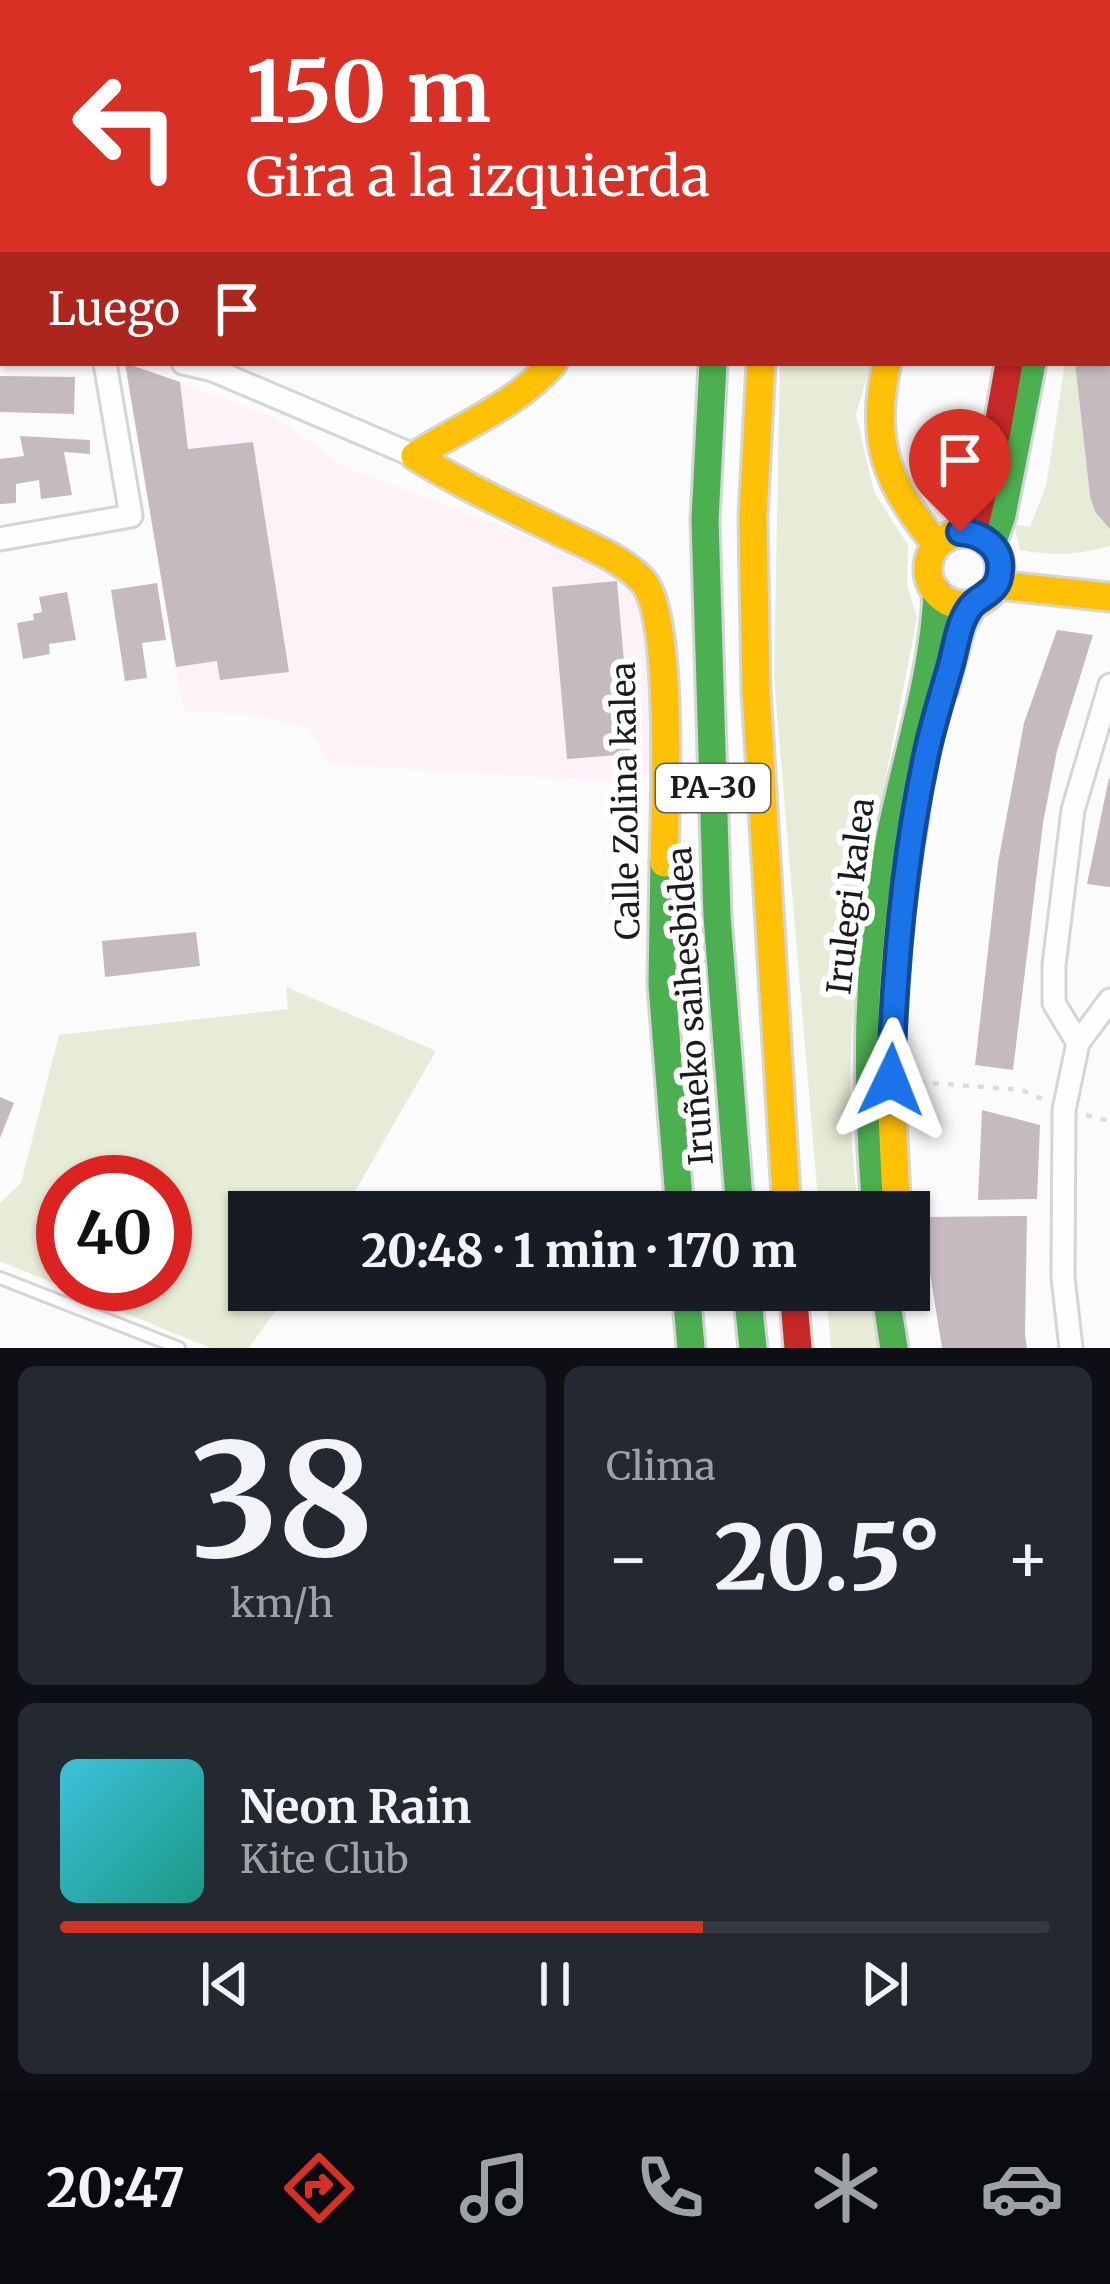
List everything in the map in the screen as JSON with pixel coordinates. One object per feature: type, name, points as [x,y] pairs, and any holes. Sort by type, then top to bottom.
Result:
[{"type":"main road","points":[[415,456],[441,437],[488,416],[537,383],[551,366]]},
{"type":"main road","name":"Iruñeko saihesbidea","points":[[712,366],[705,520],[722,976],[738,1191]]},
{"type":"main road","name":"PA-30","points":[[761,366],[753,517],[755,691],[786,1191]]},
{"type":"main road","points":[[886,366],[879,421],[889,467],[905,506],[937,544]]},
{"type":"main road","points":[[982,538],[1009,366]]},
{"type":"main road","points":[[982,538],[1002,515],[1031,366]]},
{"type":"main road","name":"Calle Zolina kalea","points":[[415,456],[454,481],[623,563],[647,584],[667,708],[662,985],[678,1191]]},
{"type":"main road","points":[[960,532],[982,538],[999,557],[997,585],[974,604],[950,602],[937,592],[929,559],[946,537],[960,532]]},
{"type":"main road","points":[[997,585],[1110,598]]},
{"type":"main road","name":"Irulegi kalea","points":[[874,1191],[868,1058],[874,960],[884,867],[933,651],[937,592]]},
{"type":"main road","name":"Irulegi kalea","points":[[896,1191],[891,1080],[894,987],[908,854],[926,757],[961,626],[974,604]]},
{"type":"main road","points":[[716,1191],[706,1032],[722,976]]},
{"type":"main road","points":[[773,1016],[799,1191]]},
{"type":"main road","points":[[688,1311],[691,1348]]},
{"type":"main road","points":[[749,1311],[753,1348]]},
{"type":"main road","points":[[795,1311],[798,1348]]},
{"type":"main road","points":[[812,1311],[816,1348]]},
{"type":"main road","points":[[888,1311],[894,1348]]},
{"type":"main road","points":[[910,1311],[916,1348]]},
{"type":"street","points":[[0,539],[131,517],[106,366]]},
{"type":"street","name":"Calle Zolina kalea","points":[[196,366],[415,456]]},
{"type":"street","points":[[1078,1043],[1054,1003],[1054,965],[1073,810],[1110,686]]},
{"type":"street","points":[[1070,1348],[1064,1277],[1064,1110],[1078,1043],[1110,1000]]},
{"type":"lane","points":[[0,1278],[179,1348]]},
{"type":"path","points":[[891,1080],[1022,1090],[1064,1110]]},
{"type":"shaded area","points":[[126,366],[276,418],[345,467],[617,570],[634,587],[652,649],[655,736],[650,776],[616,782],[330,764],[309,729],[252,714],[184,712]]},
{"type":"green space","points":[[780,366],[870,366],[856,414],[874,492],[908,545],[907,584],[917,618],[875,839],[855,988],[851,1063],[857,1191],[817,1191],[774,678]]},
{"type":"green space","points":[[1065,366],[1075,366],[1090,496],[1095,512],[1110,528],[1110,546],[1065,554],[1020,550],[1014,524],[1030,527],[1046,486]]},
{"type":"green space","points":[[286,987],[436,1051],[355,1191],[228,1191],[228,1311],[275,1311],[249,1348],[210,1348],[121,1311],[192,1311],[192,1155],[36,1155],[36,1276],[0,1261],[0,1203],[21,1183],[59,1035],[288,1009]]},
{"type":"green space","points":[[828,1311],[874,1311],[879,1348],[831,1348]]},
{"type":"building","points":[[126,366],[180,382],[188,449],[253,442],[289,672],[220,680],[217,661],[176,667]]},
{"type":"building","points":[[1075,366],[1110,366],[1110,529],[1095,512]]},
{"type":"building","points":[[0,376],[75,377],[74,414],[0,412]]},
{"type":"building","points":[[20,436],[90,440],[90,454],[64,452],[72,495],[41,499],[39,480],[16,484],[16,503],[0,504],[0,459],[24,456]]},
{"type":"building","points":[[617,581],[632,754],[567,759],[552,587]]},
{"type":"building","points":[[157,583],[166,640],[142,643],[147,678],[125,681],[111,590]]},
{"type":"building","points":[[67,592],[76,640],[49,644],[50,654],[23,659],[17,623],[34,620],[33,614],[42,612],[39,597]]},
{"type":"building","points":[[1057,630],[1093,635],[1057,751],[1043,823],[1013,1070],[975,1065],[998,863],[1024,723]]},
{"type":"building","points":[[1110,779],[1110,887],[1087,884]]},
{"type":"building","points":[[196,932],[200,966],[105,977],[102,941]]},
{"type":"building","points":[[0,1097],[14,1103],[0,1138]]},
{"type":"building","points":[[982,1110],[1040,1125],[1037,1199],[978,1200]]},
{"type":"building","points":[[1027,1216],[1027,1348],[942,1348],[930,1273],[930,1217]]},
{"type":"traffic: fast","points":[[713,366],[705,520],[717,916],[738,1191]]},
{"type":"traffic: fast","points":[[992,544],[1031,366]]},
{"type":"traffic: fast","points":[[875,1191],[870,1081],[874,950],[891,829],[930,660],[937,592]]},
{"type":"traffic: fast","points":[[944,689],[961,626],[974,603]]},
{"type":"traffic: fast","points":[[664,863],[662,985],[678,1191]]},
{"type":"traffic: fast","points":[[688,1311],[691,1348]]},
{"type":"traffic: fast","points":[[749,1311],[753,1348]]},
{"type":"traffic: fast","points":[[888,1311],[894,1348]]},
{"type":"traffic: slow","points":[[550,366],[505,403],[415,456],[612,557],[642,580],[652,600],[663,670],[664,863]]},
{"type":"traffic: slow","points":[[761,366],[753,517],[756,690],[786,1191]]},
{"type":"traffic: slow","points":[[886,366],[880,416],[887,461],[906,502],[937,545]]},
{"type":"traffic: slow","points":[[964,533],[989,544],[1000,569],[989,594],[964,605],[939,594],[928,569],[939,544],[964,533]]},
{"type":"traffic: slow","points":[[997,585],[1110,597]]},
{"type":"traffic: slow","points":[[896,1191],[893,1000],[914,818]]},
{"type":"traffic: jam","points":[[973,533],[1008,366]]},
{"type":"traffic: jam","points":[[795,1311],[798,1348]]},
{"type":"route","points":[[891,1080],[898,943],[926,757],[961,626],[974,604],[993,591],[1001,570],[992,544],[973,533],[960,532]]}]
